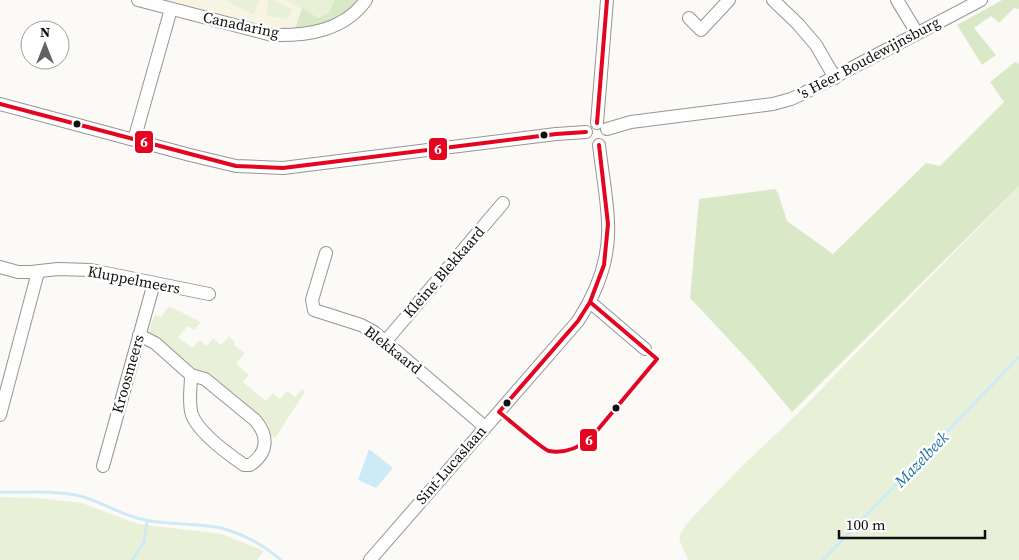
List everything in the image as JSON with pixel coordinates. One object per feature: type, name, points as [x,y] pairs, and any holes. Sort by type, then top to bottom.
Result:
[{"type":"street","name":"Canadaring","points":[[138,0],[272,35],[293,36],[312,34],[330,28],[352,14],[366,0]]},
{"type":"street","points":[[602,126],[590,126],[586,136],[590,143],[599,145],[608,137],[602,126],[607,0]]},
{"type":"street","points":[[689,18],[701,30],[729,0]]},
{"type":"street","points":[[773,0],[816,45],[835,78]]},
{"type":"street","points":[[897,0],[918,34]]},
{"type":"street","name":"'s Heer Boudewijnsburg","points":[[602,126],[773,104],[791,99],[835,78],[981,0]]},
{"type":"street","points":[[134,140],[171,9]]},
{"type":"street","points":[[0,104],[236,166],[283,168],[586,132]]},
{"type":"street","name":"Sint-Lucaslaan","points":[[370,560],[578,321],[590,302],[604,266],[608,224],[599,145]]},
{"type":"street","name":"Kleine Blekkaard","points":[[385,342],[504,203]]},
{"type":"street","name":"Blekkaard","points":[[326,252],[312,300],[314,310],[361,325],[385,342],[485,426]]},
{"type":"street","name":"Kluppelmeers","points":[[0,267],[18,272],[58,269],[91,270],[209,294]]},
{"type":"street","points":[[0,414],[38,272]]},
{"type":"street","name":"Kroosmeers","points":[[103,466],[154,283]]},
{"type":"street","points":[[590,302],[645,349]]},
{"type":"street","points":[[139,336],[155,343],[191,376],[205,378],[253,418],[262,428],[266,437],[262,455],[257,460],[250,465],[244,465],[210,438],[192,416],[190,402],[191,376]]},
{"type":"shaded area","points":[[156,0],[359,0],[295,30],[276,30],[199,9],[196,11]]},
{"type":"green space","points":[[225,0],[259,0],[254,15]]},
{"type":"green space","points":[[269,0],[274,0],[293,10],[287,19],[266,15]]},
{"type":"green space","points":[[286,0],[335,0],[328,14],[318,18]]},
{"type":"green space","points":[[335,0],[359,0],[346,14],[319,25],[295,30],[302,8],[318,18],[328,14]]},
{"type":"green space","points":[[1002,0],[1019,0],[1019,9],[1014,8],[999,23],[991,16],[974,28],[996,55],[982,65],[957,25]]},
{"type":"green space","points":[[1015,62],[1019,64],[1019,186],[792,412],[752,364],[690,298],[699,199],[775,189],[787,221],[833,254],[926,163],[940,166],[1004,102],[990,82]]},
{"type":"green space","points":[[1019,186],[1019,560],[688,560],[679,539],[681,532],[689,521],[740,468],[795,416]]},
{"type":"green space","points":[[169,306],[201,322],[194,330],[188,326],[178,337],[192,348],[199,340],[207,346],[213,338],[221,345],[229,336],[235,342],[234,345],[245,353],[236,364],[249,375],[243,382],[266,401],[273,393],[280,399],[287,391],[295,397],[302,389],[305,392],[275,438],[267,434],[148,332],[155,315],[161,317]]},
{"type":"green space","points":[[0,497],[37,498],[82,503],[138,524],[222,534],[264,551],[257,560],[0,560]]},
{"type":"water","points":[[369,449],[393,468],[376,488],[358,480]]},
{"type":"waterway","name":"Mazelbeek","points":[[823,560],[1019,357]]},
{"type":"waterway","points":[[0,492],[70,494],[145,520],[221,528],[253,541],[281,560]]},
{"type":"waterway","points":[[132,560],[144,542],[147,521]]},
{"type":"transit line","name":"6","points":[[597,123],[607,0]]},
{"type":"transit line","name":"6","points":[[0,104],[236,166],[283,168],[556,134],[586,132]]},
{"type":"transit line","name":"6","points":[[499,412],[578,321],[590,302],[604,265],[608,224],[599,145]]},
{"type":"transit line","name":"6","points":[[590,302],[657,359]]},
{"type":"transit line","name":"6","points":[[499,412],[545,449],[555,452],[571,449],[590,439],[657,359]]}]
